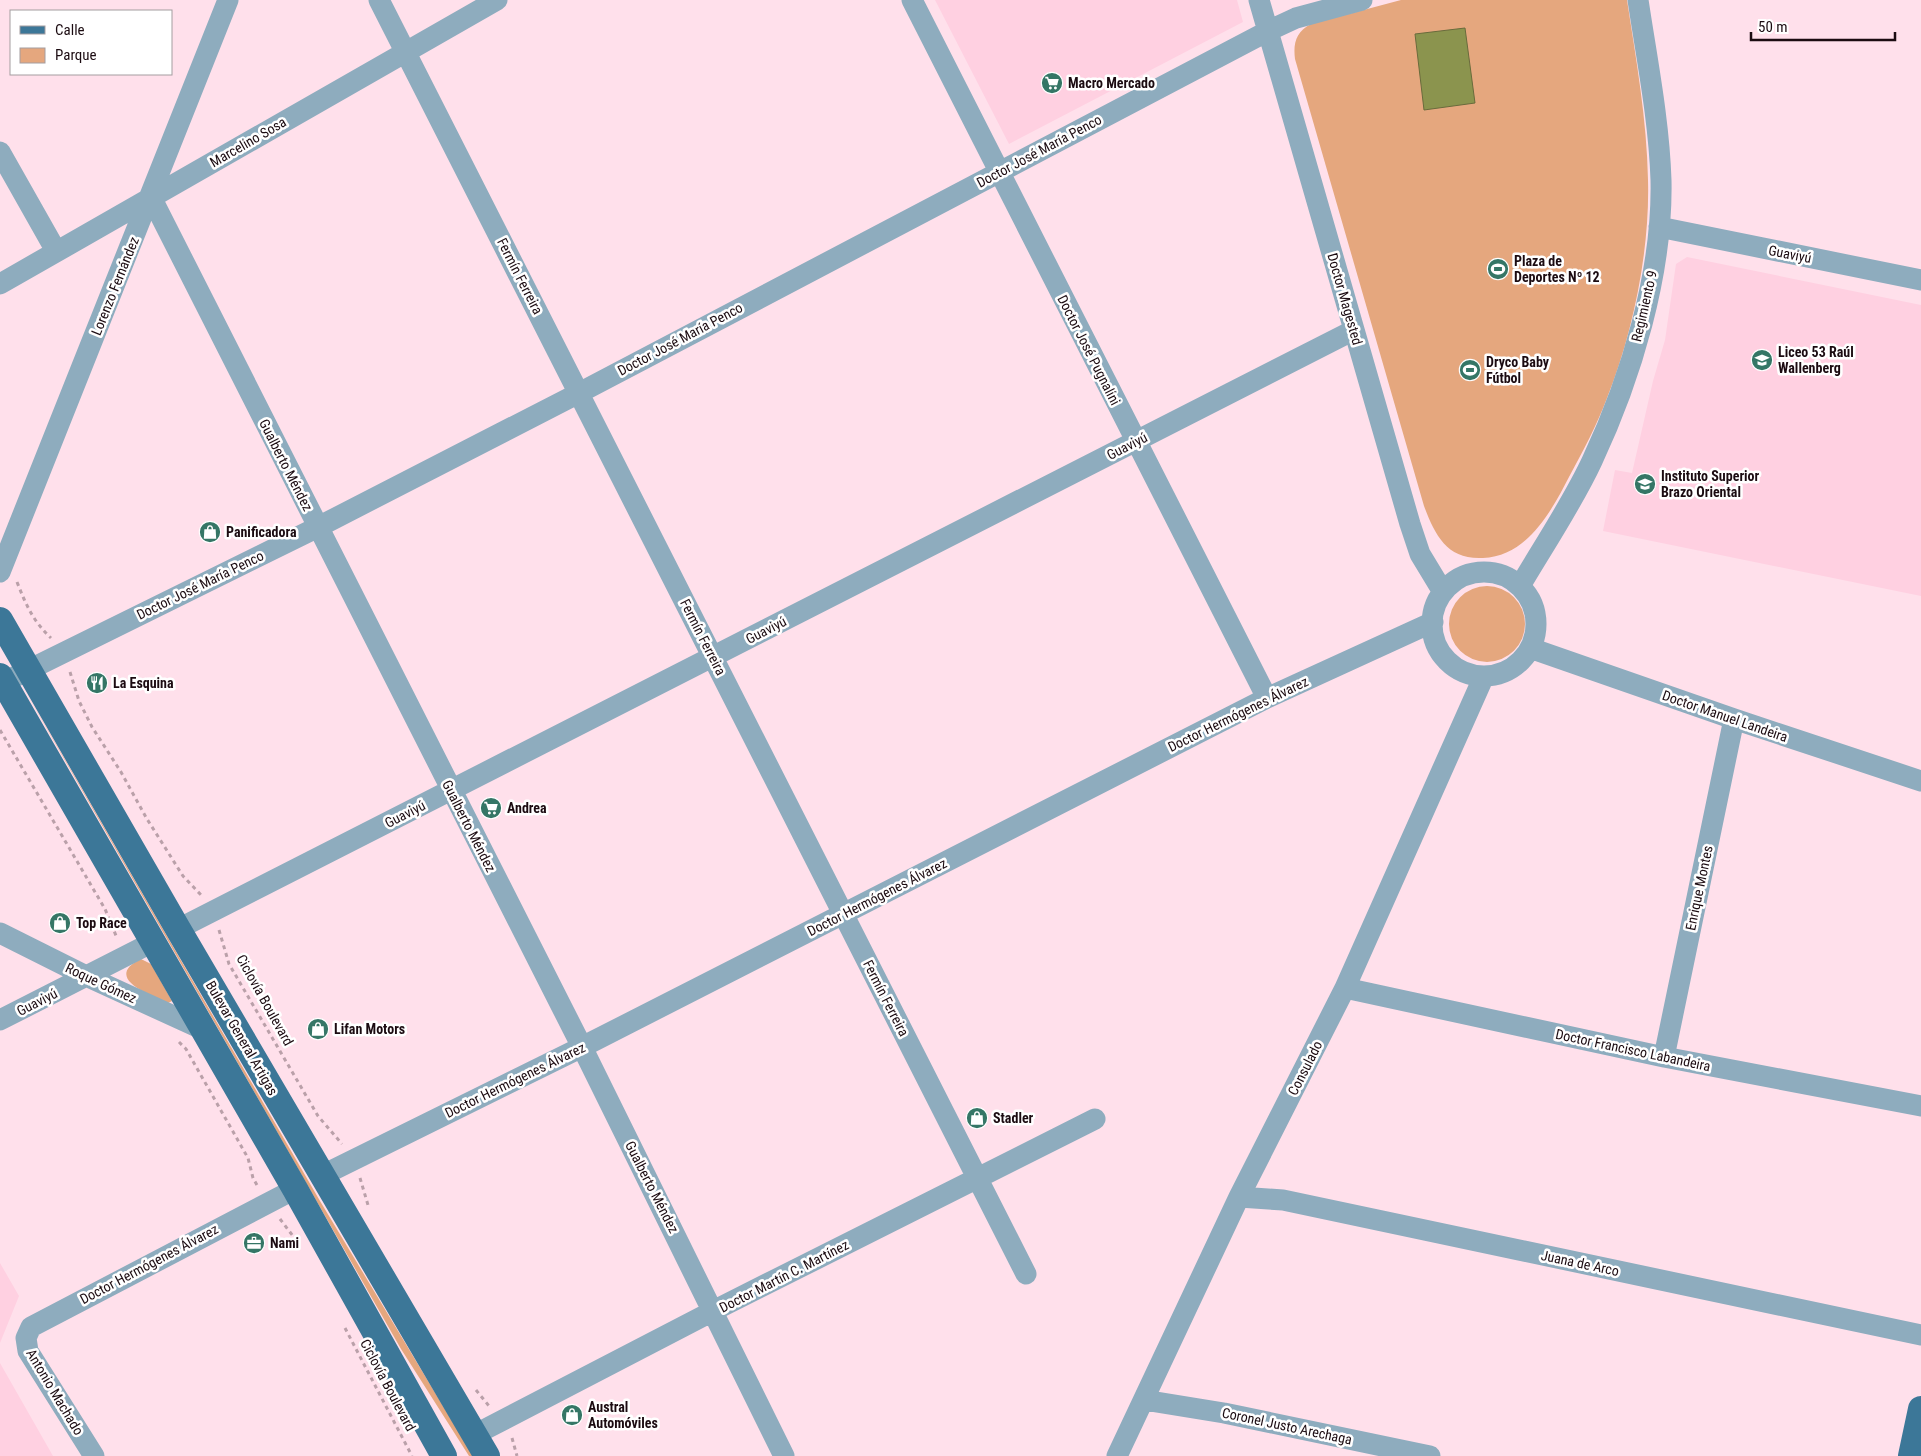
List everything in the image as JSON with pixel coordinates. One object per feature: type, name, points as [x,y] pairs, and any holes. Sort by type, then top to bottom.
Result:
[{"type":"main road","name":"Bulevar General Artigas","points":[[0,620],[178,929],[481,1445]]},
{"type":"main road","name":"Bulevar General Artigas","points":[[1,681],[295,1189],[441,1455]]},
{"type":"main road","points":[[1911,1456],[1921,1409]]},
{"type":"street","name":"Lorenzo Fernández","points":[[2,565],[151,198],[228,0]]},
{"type":"street","name":"Fermín Ferreira","points":[[379,0],[1026,1274]]},
{"type":"street","name":"Marcelino Sosa","points":[[0,284],[497,0]]},
{"type":"street","name":"Doctor José Pugnalini","points":[[912,0],[1267,698]]},
{"type":"street","name":"Doctor Magested","points":[[1259,0],[1414,539],[1420,554],[1443,592]]},
{"type":"street","name":"Doctor José María Penco","points":[[1,681],[61,654],[318,527],[579,393],[1268,31],[1296,18],[1362,0]]},
{"type":"street","name":"Regimiento 9","points":[[1520,586],[1592,463],[1627,375],[1652,280],[1659,227],[1661,180],[1654,105],[1638,0]]},
{"type":"street","points":[[0,152],[56,251]]},
{"type":"street","name":"Gualberto Méndez","points":[[151,198],[582,1047],[784,1456]]},
{"type":"street","name":"Guaviyú","points":[[1659,227],[1921,280]]},
{"type":"street","name":"Guaviyú","points":[[178,929],[1354,330]]},
{"type":"street","points":[[1474,572],[1498,574],[1510,578],[1520,586],[1531,602],[1536,621],[1535,634],[1530,648],[1517,665],[1507,671],[1484,676],[1461,670],[1451,664],[1437,645],[1432,622],[1436,606],[1443,592],[1457,580],[1474,572]]},
{"type":"street","name":"Doctor Hermógenes Álvarez","points":[[323,1175],[582,1047],[1267,698],[1432,622]]},
{"type":"street","name":"Doctor Manuel Landeira","points":[[1530,648],[1734,719],[1921,781]]},
{"type":"street","name":"Consulado","points":[[1117,1456],[1239,1197],[1345,988],[1484,676]]},
{"type":"street","name":"Enrique Montes","points":[[1664,1057],[1734,719]]},
{"type":"street","name":"Roque Gómez","points":[[0,932],[86,976],[204,1030]]},
{"type":"street","name":"Guaviyú","points":[[0,1020],[153,942]]},
{"type":"street","name":"Doctor Francisco Labandeira","points":[[1345,988],[1664,1057],[1921,1106]]},
{"type":"street","name":"Doctor Martín C. Martínez","points":[[481,1445],[500,1421],[1095,1119]]},
{"type":"street","name":"Doctor Hermógenes Álvarez","points":[[30,1326],[295,1189]]},
{"type":"street","name":"Juana de Arco","points":[[1239,1197],[1283,1200],[1921,1335]]},
{"type":"street","name":"Antonio Machado","points":[[30,1326],[26,1338],[28,1351],[94,1456]]},
{"type":"street","name":"Coronel Justo Arechaga","points":[[1144,1400],[1224,1413],[1430,1456]]},
{"type":"path","name":"Ciclovía Boulevard","points":[[2,565],[13,572],[23,599],[37,624],[54,641],[73,678],[79,701],[92,727],[121,772],[146,819],[184,876],[200,894],[221,934],[230,964],[318,1116],[338,1138],[358,1171],[362,1190],[372,1213]]},
{"type":"path","points":[[0,730],[105,909],[126,956]]},
{"type":"path","points":[[175,1038],[186,1049],[248,1158],[253,1178],[267,1202],[300,1248]]},
{"type":"path","name":"Ciclovía Boulevard","points":[[341,1321],[412,1456]]},
{"type":"path","points":[[476,1389],[514,1440],[517,1456]]},
{"type":"shaded area","name":"Macro Mercado","points":[[935,0],[1237,0],[1243,22],[1009,144]]},
{"type":"shaded area","points":[[1465,28],[1475,103],[1424,110],[1415,34]]},
{"type":"shaded area","points":[[1687,257],[1921,305],[1921,596],[1603,531],[1615,470],[1632,473],[1653,381],[1665,340],[1676,264]]},
{"type":"shaded area","points":[[0,1263],[19,1296],[0,1343]]},
{"type":"shaded area","points":[[0,1363],[53,1456],[0,1456]]},
{"type":"green space","name":"Plaza de Deportes Nº 12","points":[[1401,0],[1627,0],[1637,67],[1646,135],[1648,207],[1643,263],[1625,346],[1607,398],[1594,428],[1554,504],[1536,530],[1525,541],[1499,555],[1483,558],[1471,558],[1460,555],[1444,544],[1433,527],[1424,506],[1295,59],[1295,43],[1297,38],[1311,24]]},
{"type":"green space","points":[[1487,586],[1501,589],[1514,597],[1522,610],[1525,624],[1522,638],[1514,651],[1501,659],[1487,662],[1473,659],[1460,651],[1452,638],[1449,624],[1452,610],[1460,597],[1473,589]]},
{"type":"green space","points":[[23,687],[320,1201],[473,1456],[469,1456],[401,1349]]},
{"type":"green space","points":[[141,959],[151,964],[172,1001],[168,1003],[142,991],[128,979],[126,973],[130,966]]},
{"type":"place","name":"Macro Mercado","points":[[1052,83]]},
{"type":"place","name":"Plaza de Deportes Nº 12","points":[[1498,269]]},
{"type":"place","name":"Liceo 53 Raúl Wallenberg","points":[[1762,360]]},
{"type":"place","name":"Dryco Baby Fútbol","points":[[1470,370]]},
{"type":"place","name":"Instituto Superior Brazo Oriental","points":[[1645,484]]},
{"type":"place","name":"Panificadora","points":[[210,532]]},
{"type":"place","name":"La Esquina","points":[[97,683]]},
{"type":"place","name":"Andrea","points":[[491,808]]},
{"type":"place","name":"Top Race","points":[[60,923]]},
{"type":"place","name":"Lifan Motors","points":[[318,1029]]},
{"type":"place","name":"Stadler","points":[[977,1118]]},
{"type":"place","name":"Nami","points":[[254,1243]]},
{"type":"place","name":"Austral Automóviles","points":[[572,1415]]}]
